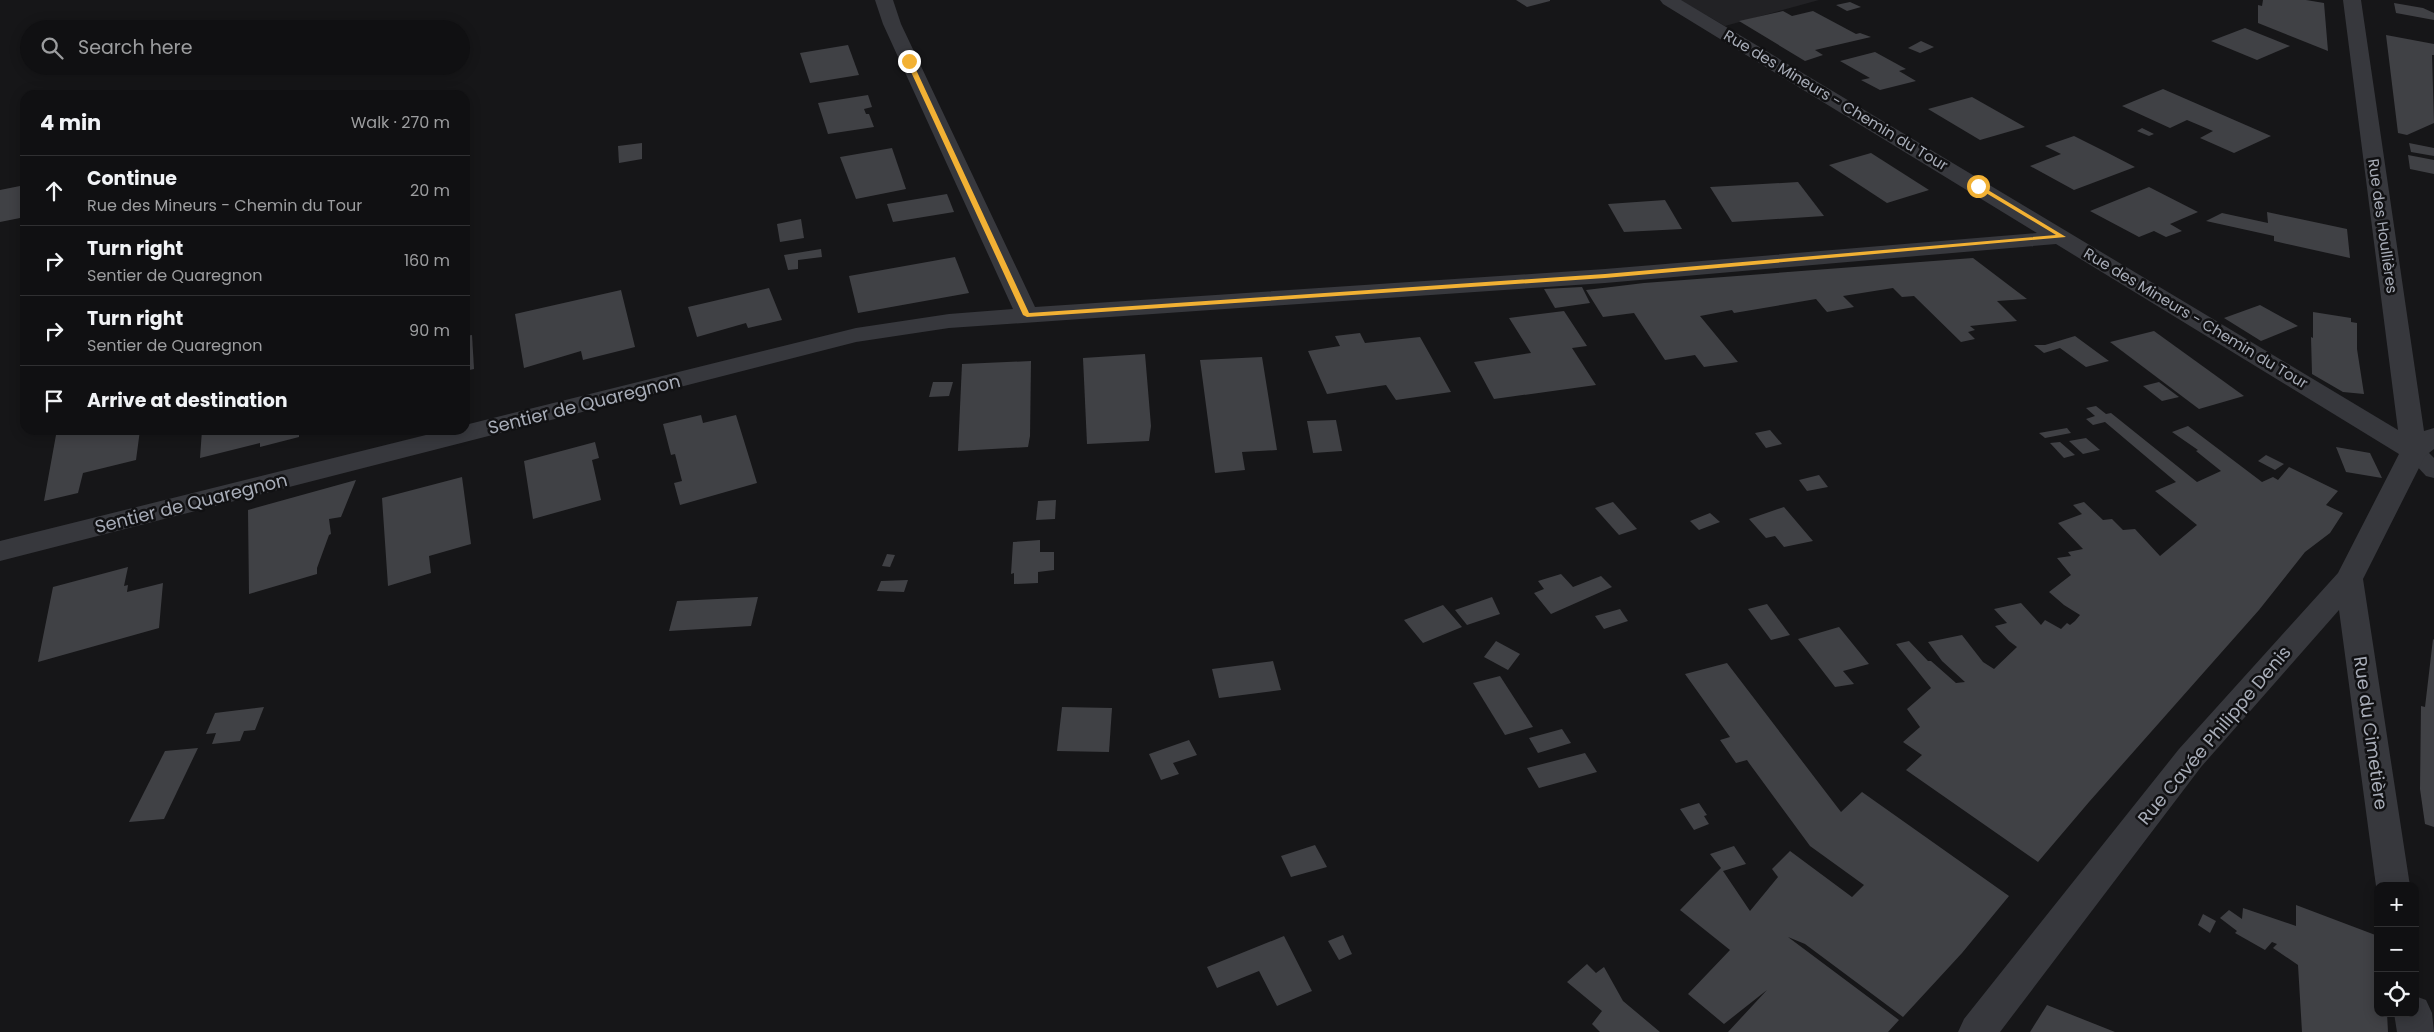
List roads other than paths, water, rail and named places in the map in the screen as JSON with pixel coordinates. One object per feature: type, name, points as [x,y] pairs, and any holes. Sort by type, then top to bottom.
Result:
[{"type":"street","points":[[884,0],[892,24],[1027,315]]},
{"type":"street","name":"Rue des Mineurs - Chemin du Tour","points":[[1669,0],[2062,237],[2424,444]]},
{"type":"street","name":"Rue des Houllières","points":[[2352,0],[2424,444]]},
{"type":"street","name":"Sentier de Quaregnon","points":[[470,432],[856,335],[948,321],[1605,276],[2062,237]]},
{"type":"street","name":"Sentier de Quaregnon","points":[[0,551],[460,435]]},
{"type":"street","name":"Rue Cavée Philippe Denis","points":[[1977,1032],[2190,758],[2350,579],[2424,444]]},
{"type":"street","name":"Rue du Cimetière","points":[[2350,579],[2391,882]]},
{"type":"street","points":[[2414,1017],[2416,1032]]},
{"type":"lane","points":[[2424,444],[2434,471]]}]
